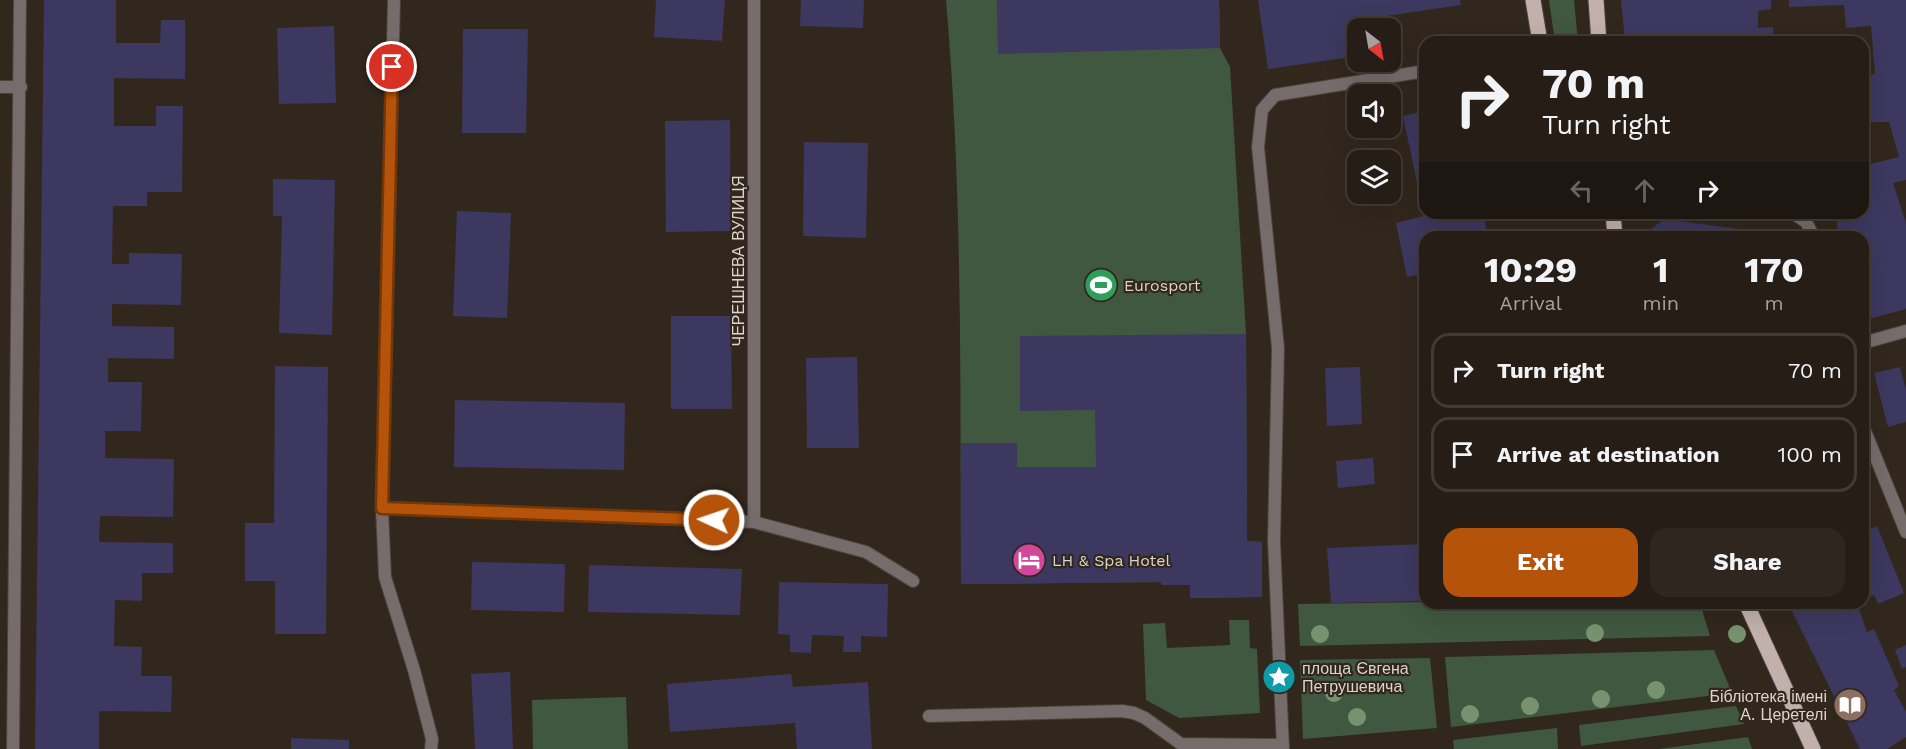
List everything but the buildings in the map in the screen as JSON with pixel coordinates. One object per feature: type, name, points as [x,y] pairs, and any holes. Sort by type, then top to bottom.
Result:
[{"type":"main road","points":[[1533,0],[1539,36]]},
{"type":"main road","points":[[1596,0],[1599,36]]},
{"type":"main road","points":[[1749,609],[1813,749]]},
{"type":"street","points":[[13,749],[21,87],[20,0]]},
{"type":"street","points":[[394,0],[382,508],[385,577],[414,670],[432,739],[431,749]]},
{"type":"street","name":"ЧЕРЕШНЕВА ВУЛИЦЯ","points":[[754,0],[754,522]]},
{"type":"street","points":[[929,716],[1122,711],[1145,718],[1182,747],[1283,747],[1274,541],[1278,348],[1258,147],[1262,110],[1275,95],[1419,72]]},
{"type":"street","points":[[0,87],[21,87]]},
{"type":"street","points":[[1801,219],[1806,222],[1811,231]]},
{"type":"street","points":[[1869,341],[1906,332]]},
{"type":"street","points":[[1869,441],[1906,532]]},
{"type":"street","points":[[382,508],[754,522],[866,552],[913,581]]},
{"type":"green space","name":"Eurosport","points":[[946,0],[1219,0],[1220,48],[1230,67],[1246,334],[1247,541],[1262,542],[1262,597],[1190,598],[1190,585],[1162,585],[1161,582],[961,584],[958,219]]},
{"type":"green space","points":[[1549,0],[1574,0],[1577,36],[1554,36]]},
{"type":"green space","points":[[1419,602],[1419,609],[1702,609],[1710,636],[1300,646],[1298,604]]},
{"type":"green space","points":[[1229,620],[1249,620],[1250,648],[1257,649],[1260,713],[1179,718],[1146,700],[1143,624],[1165,623],[1167,648],[1230,645]]},
{"type":"green space","points":[[1714,650],[1732,693],[1451,727],[1445,657]]},
{"type":"green space","points":[[1430,658],[1437,728],[1303,739],[1300,660]]},
{"type":"green space","points":[[626,697],[628,749],[533,749],[532,700]]},
{"type":"green space","points":[[1736,706],[1744,724],[1581,746],[1579,725]]},
{"type":"green space","points":[[1557,728],[1558,749],[1454,749],[1453,740]]},
{"type":"green space","points":[[1748,737],[1752,749],[1659,749]]},
{"type":"place","name":"Eurosport","points":[[1101,285]]},
{"type":"place","name":"LH & Spa Hotel","points":[[1029,560]]},
{"type":"place","name":"площа Євгена Петрушевича","points":[[1279,677]]},
{"type":"place","name":"Бібліотека імені А. Церетелі","points":[[1850,705]]},
{"type":"route","points":[[392,67],[382,508],[714,520]]}]
